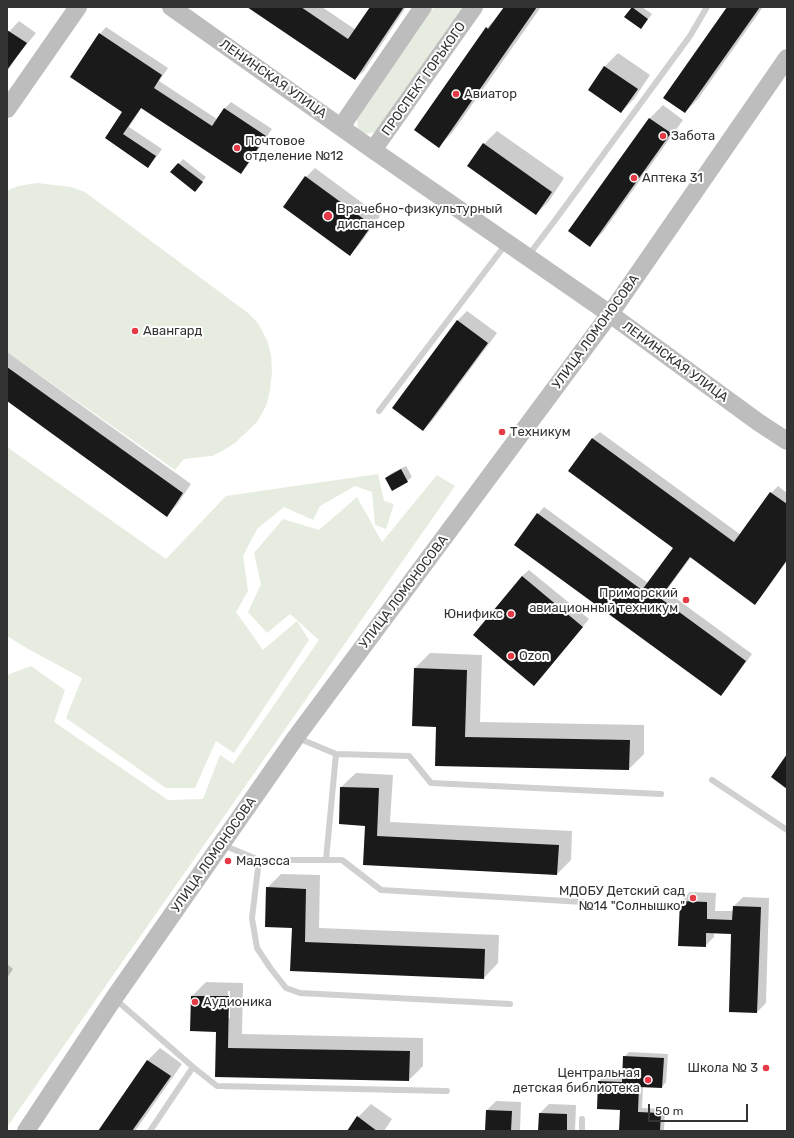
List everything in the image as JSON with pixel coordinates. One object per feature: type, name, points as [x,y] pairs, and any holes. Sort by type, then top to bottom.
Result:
[{"type":"main road","points":[[7,109],[78,7]]},
{"type":"main road","name":"ЛЕНИНСКАЯ УЛИЦА","points":[[171,7],[610,314],[758,422],[787,441]]},
{"type":"main road","points":[[341,126],[423,7]]},
{"type":"main road","name":"ПРОСПЕКТ ГОРЬКОГО","points":[[374,150],[474,7]]},
{"type":"main road","name":"УЛИЦА ЛОМОНОСОВА","points":[[26,1131],[114,998],[296,737],[610,314],[787,58]]},
{"type":"lane","points":[[527,257],[556,220],[690,36],[708,7]]},
{"type":"lane","points":[[379,411],[507,243]]},
{"type":"lane","points":[[296,737],[336,754],[409,756],[431,783],[661,794]]},
{"type":"lane","points":[[326,860],[336,754]]},
{"type":"lane","points":[[712,780],[787,830]]},
{"type":"lane","points":[[221,845],[259,860],[342,860],[381,890],[583,902]]},
{"type":"lane","points":[[259,860],[252,918],[258,948],[271,969],[286,988],[300,993],[510,1004]]},
{"type":"lane","points":[[114,998],[217,1086],[447,1091]]},
{"type":"lane","points":[[150,1131],[193,1067]]},
{"type":"lane","points":[[582,1119],[582,1131]]},
{"type":"shaded area","points":[[434,7],[465,7],[376,132],[365,134],[358,129],[357,119]]},
{"type":"shaded area","name":"Авангард","points":[[37,183],[71,187],[85,192],[248,313],[258,323],[267,340],[271,355],[272,371],[270,390],[266,406],[257,422],[236,442],[212,456],[184,459],[175,470],[7,352],[7,191],[18,186]]},
{"type":"shaded area","points":[[7,447],[166,559],[226,496],[378,474],[384,501],[394,504],[386,529],[375,525],[372,492],[355,486],[320,506],[313,520],[284,507],[257,529],[243,556],[248,591],[236,612],[263,650],[297,621],[309,640],[234,753],[216,741],[195,788],[166,788],[66,718],[82,678],[7,636]]},
{"type":"shaded area","points":[[437,475],[455,486],[7,1127],[7,675],[31,666],[65,690],[54,722],[168,800],[203,799],[220,755],[233,764],[319,640],[290,614],[267,633],[248,612],[261,584],[254,553],[283,519],[319,530],[357,497],[382,542]]},
{"type":"building","points":[[247,7],[301,7],[348,39],[370,7],[404,7],[355,80]]},
{"type":"building","points":[[504,7],[537,7],[439,148],[414,130],[486,27],[488,29]]},
{"type":"building","points":[[632,7],[648,19],[641,29],[624,17]]},
{"type":"building","points":[[727,7],[760,7],[685,113],[663,98]]},
{"type":"building","points":[[7,30],[27,43],[7,70]]},
{"type":"building","points":[[99,33],[162,75],[154,88],[212,126],[224,108],[266,136],[241,174],[141,108],[123,134],[156,156],[148,168],[105,138],[122,112],[70,77]]},
{"type":"building","points":[[604,66],[638,89],[621,113],[588,90]]},
{"type":"building","points":[[649,118],[671,133],[590,247],[568,231]]},
{"type":"building","points":[[483,143],[552,192],[536,215],[467,166]]},
{"type":"building","points":[[178,163],[203,182],[195,192],[170,172]]},
{"type":"building","name":"Врачебно-физкультурный диспансер","points":[[305,176],[372,225],[350,256],[283,207]]},
{"type":"building","points":[[457,320],[488,343],[423,431],[392,408]]},
{"type":"building","points":[[7,367],[183,493],[167,517],[7,401]]},
{"type":"building","points":[[592,438],[734,542],[770,492],[787,504],[787,560],[755,605],[690,557],[660,598],[746,661],[721,696],[514,545],[537,513],[642,590],[673,548],[568,471]]},
{"type":"building","points":[[401,469],[408,482],[392,491],[385,478]]},
{"type":"building","points":[[522,576],[583,627],[534,686],[473,635]]},
{"type":"building","points":[[414,668],[467,670],[465,737],[630,740],[629,770],[435,766],[436,727],[412,726]]},
{"type":"building","points":[[787,754],[787,789],[771,777]]},
{"type":"building","points":[[340,787],[379,788],[377,836],[559,845],[557,875],[363,865],[365,826],[339,824]]},
{"type":"building","points":[[266,887],[306,889],[305,942],[485,949],[484,979],[290,971],[292,928],[265,927]]},
{"type":"building","points":[[680,901],[707,902],[707,919],[732,920],[733,906],[761,907],[757,1013],[729,1012],[731,934],[706,933],[706,947],[678,946]]},
{"type":"building","points":[[191,996],[229,996],[228,1048],[410,1051],[409,1081],[215,1077],[216,1032],[190,1031]]},
{"type":"building","points":[[623,1056],[664,1058],[662,1088],[639,1087],[638,1112],[661,1113],[660,1131],[619,1131],[620,1110],[597,1109],[598,1081],[622,1082]]},
{"type":"building","points":[[147,1060],[171,1076],[132,1131],[98,1131]]},
{"type":"building","points":[[486,1110],[512,1111],[511,1131],[485,1131]]},
{"type":"building","points":[[539,1113],[567,1114],[567,1131],[538,1131]]},
{"type":"building","points":[[357,1116],[377,1131],[347,1131]]},
{"type":"place","name":"Авиатор","points":[[456,94]]},
{"type":"place","name":"Забота","points":[[663,136]]},
{"type":"place","name":"Почтовое отделение №12","points":[[237,148]]},
{"type":"place","name":"Аптека 31","points":[[634,178]]},
{"type":"place","name":"Врачебно-физкультурный диспансер","points":[[328,216]]},
{"type":"place","name":"Авангард","points":[[135,331]]},
{"type":"place","name":"Техникум","points":[[502,432]]},
{"type":"place","name":"Приморский авиационный техникум","points":[[686,600]]},
{"type":"place","name":"Юнификс","points":[[511,614]]},
{"type":"place","name":"Ozon","points":[[511,656]]},
{"type":"place","name":"Мадэсса","points":[[228,861]]},
{"type":"place","name":"МДОБУ Детский сад №14 \"Солнышко\"","points":[[693,898]]},
{"type":"place","name":"Аудионика","points":[[195,1002]]},
{"type":"place","name":"Школа № 3","points":[[766,1068]]},
{"type":"place","name":"Центральная детская библиотека","points":[[648,1080]]}]
